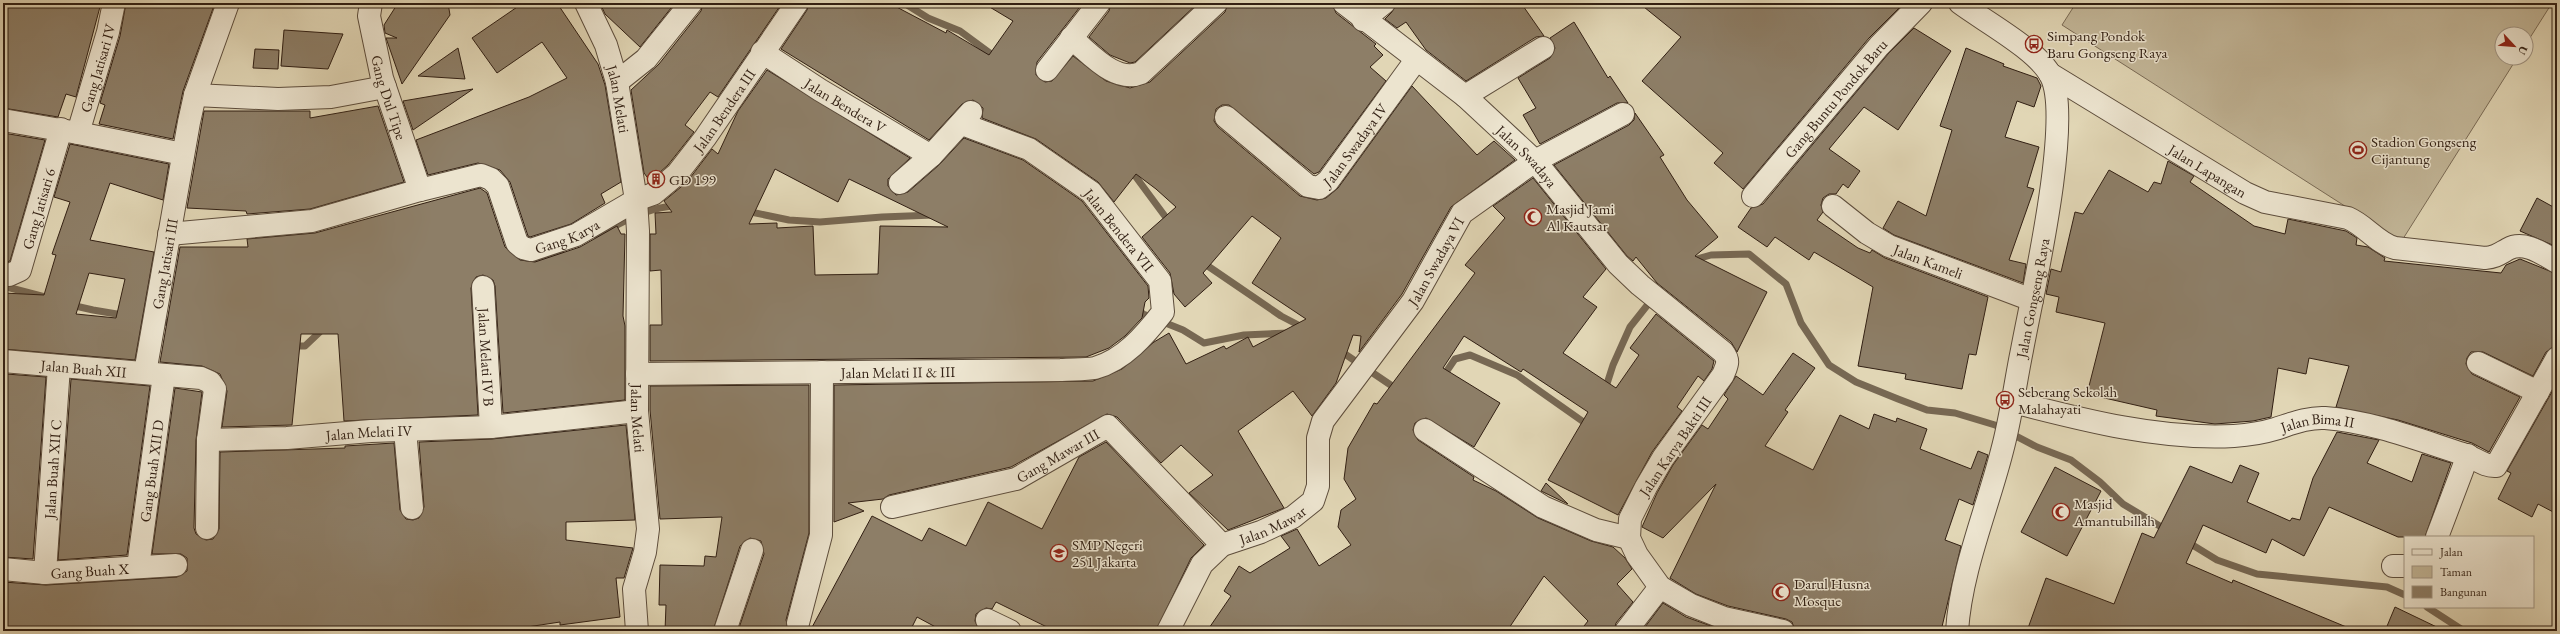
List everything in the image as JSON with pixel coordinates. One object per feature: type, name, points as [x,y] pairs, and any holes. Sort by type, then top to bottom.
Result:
[{"type":"street","name":"Gang Jatisari IV","points":[[69,131],[108,32],[114,3]]},
{"type":"street","name":"Gang Jatisari III","points":[[154,374],[155,318],[183,154],[195,95],[228,3]]},
{"type":"street","name":"Gang Dul Tipe","points":[[371,3],[369,16],[385,87],[420,190]]},
{"type":"street","points":[[616,82],[646,59],[690,3]]},
{"type":"street","name":"Jalan Bendera III","points":[[636,202],[653,194],[677,174],[705,138],[762,52],[797,3]]},
{"type":"street","points":[[1047,70],[1099,3]]},
{"type":"street","points":[[1071,38],[1116,73],[1125,76],[1134,76],[1141,73],[1216,3]]},
{"type":"street","name":"Jalan Swadaya","points":[[1344,3],[1363,20],[1465,96],[1535,161],[1613,258],[1640,285],[1709,340],[1728,358]]},
{"type":"street","points":[[1363,20],[1384,3]]},
{"type":"street","name":"Gang Buntu Pondok Baru","points":[[1753,196],[1879,46],[1921,3]]},
{"type":"street","name":"Jalan Gongseng Raya","points":[[1956,631],[1965,582],[2003,449],[2012,406],[2032,300],[2052,178],[2057,121],[2056,87],[2050,74],[2029,52],[1960,3]]},
{"type":"street","name":"Jalan Melati","points":[[592,6],[606,45],[616,82],[636,202],[638,231],[637,411],[648,529],[645,552],[634,589],[637,631]]},
{"type":"street","points":[[1465,96],[1543,48]]},
{"type":"street","name":"Jalan Bendera V","points":[[762,52],[820,90],[931,156]]},
{"type":"street","name":"Jalan Swadaya IV","points":[[1226,117],[1308,186],[1319,188],[1328,182],[1416,60]]},
{"type":"street","name":"Jalan Lapangan","points":[[2050,74],[2245,193],[2265,202],[2348,218],[2361,223],[2388,246],[2395,248],[2485,258],[2497,257],[2508,249],[2519,246],[2533,249],[2557,262]]},
{"type":"street","points":[[195,95],[278,99],[316,98],[385,87]]},
{"type":"street","name":"Jalan Swadaya VI","points":[[1368,361],[1413,301],[1462,213],[1535,161],[1623,114]]},
{"type":"street","name":"Jalan Bendera VII","points":[[931,156],[967,118],[1029,149],[1091,192],[1160,280],[1162,312],[1147,332]]},
{"type":"street","points":[[3,120],[69,131],[183,154]]},
{"type":"street","name":"Gang Jatisari 6","points":[[3,275],[10,276],[20,270],[69,131]]},
{"type":"street","points":[[900,183],[931,156]]},
{"type":"street","name":"Gang Karya","points":[[169,234],[312,221],[420,190],[481,175],[491,179],[498,186],[517,243],[523,248],[532,250],[576,235],[636,202]]},
{"type":"street","name":"Jalan Kameli","points":[[1833,206],[1867,233],[1889,246],[2032,300]]},
{"type":"street","name":"Jalan Melati IV B","points":[[483,287],[491,427]]},
{"type":"street","name":"Jalan Melati II & III","points":[[637,374],[1094,368],[1111,362],[1124,354],[1147,332]]},
{"type":"street","name":"Jalan Karya Bakti III","points":[[1728,358],[1728,365],[1723,375],[1663,458],[1634,507],[1630,518],[1629,538],[1637,555],[1660,587],[1691,605],[1724,618],[1782,631]]},
{"type":"street","name":"Jalan Bima II","points":[[2012,406],[2182,434],[2253,434],[2307,419],[2325,418],[2360,423],[2468,455],[2489,466],[2496,466],[2557,358]]},
{"type":"street","name":"Jalan Buah XII","points":[[3,361],[154,374]]},
{"type":"street","name":"Jalan Mawar","points":[[1168,631],[1202,564],[1222,545],[1261,532],[1293,517],[1313,501],[1319,471],[1316,462],[1318,438],[1323,421],[1368,361]]},
{"type":"street","points":[[2478,363],[2538,392]]},
{"type":"street","name":"Jalan Buah XII C","points":[[46,573],[59,366]]},
{"type":"street","points":[[798,623],[821,535],[822,372]]},
{"type":"street","points":[[154,374],[201,378],[210,382],[215,389],[208,440],[207,528]]},
{"type":"street","name":"Gang Buah XII D","points":[[138,567],[154,374]]},
{"type":"street","name":"Jalan Melati IV","points":[[208,440],[287,438],[405,430],[491,427],[637,411]]},
{"type":"street","name":"Gang Mawar III","points":[[892,507],[1016,480],[1108,426],[1222,545]]},
{"type":"street","points":[[405,430],[412,508]]},
{"type":"street","points":[[1425,430],[1543,507],[1596,530],[1629,538]]},
{"type":"street","points":[[2437,536],[2468,455]]},
{"type":"street","points":[[725,631],[752,550]]},
{"type":"street","name":"Gang Buah X","points":[[3,569],[46,573],[176,565]]},
{"type":"street","points":[[1626,631],[1660,587]]},
{"type":"street","points":[[987,620],[1010,631]]},
{"type":"green space","name":"Stadion Gongseng Cijantung","points":[[2076,3],[2552,3],[2534,31],[2534,26],[2494,26],[2494,66],[2512,66],[2401,242],[2062,25]]},
{"type":"building","points":[[3,3],[101,3],[76,97],[66,94],[58,117],[3,108]]},
{"type":"building","points":[[126,3],[215,3],[183,91],[173,139],[99,124],[105,105],[100,103],[120,36]]},
{"type":"building","points":[[398,3],[448,3],[450,15],[402,84],[386,38],[397,38],[385,33],[384,25]]},
{"type":"building","points":[[523,3],[557,3],[598,64],[605,85],[621,182],[601,194],[605,203],[571,224],[530,237],[528,236],[510,182],[500,170],[478,163],[428,175],[416,140],[529,97],[567,78],[542,42],[497,73],[472,38]]},
{"type":"building","points":[[600,3],[675,3],[640,47],[605,14]]},
{"type":"building","points":[[703,3],[782,3],[718,97],[710,92],[685,125],[694,132],[668,165],[650,181],[644,173],[631,90],[659,64],[701,11]]},
{"type":"building","points":[[809,3],[889,3],[946,33],[947,30],[989,55],[1013,21],[983,3],[1083,3],[1037,62],[1036,75],[1045,82],[1052,81],[1073,56],[1106,81],[1130,88],[1150,82],[1225,12],[1228,3],[1332,3],[1336,13],[1376,44],[1374,46],[1383,55],[1370,67],[1386,81],[1319,172],[1314,174],[1229,105],[1222,105],[1216,109],[1214,121],[1218,127],[1300,196],[1317,200],[1326,198],[1338,188],[1412,86],[1477,155],[1494,141],[1515,160],[1451,207],[1402,294],[1359,352],[1361,336],[1353,335],[1336,383],[1312,416],[1293,391],[1238,431],[1284,508],[1228,530],[1189,493],[1213,475],[1181,445],[1161,463],[1117,417],[1107,414],[1011,467],[889,495],[883,499],[848,503],[864,511],[834,522],[834,385],[1093,381],[1122,369],[1154,342],[1169,333],[1186,364],[1224,346],[1226,349],[1248,337],[1253,347],[1306,319],[1252,283],[1281,238],[1252,216],[1203,273],[1212,283],[1185,307],[1174,294],[1170,273],[1142,237],[1176,207],[1156,189],[1136,174],[1114,202],[1098,182],[1036,139],[982,118],[983,108],[973,100],[962,104],[929,140],[781,49],[807,10]]},
{"type":"building","points":[[1111,3],[1198,3],[1135,62],[1130,63],[1110,55],[1089,37],[1109,11]]},
{"type":"building","points":[[1396,3],[1521,3],[1544,36],[1536,37],[1466,81],[1426,50],[1406,22],[1397,28],[1385,19],[1392,12]]},
{"type":"building","points":[[1639,3],[1904,3],[1869,38],[1743,189],[1714,163],[1723,153],[1642,81],[1681,37]]},
{"type":"building","points":[[1574,22],[1608,78],[1610,76],[1628,103],[1617,103],[1540,144],[1523,115],[1536,108],[1518,78],[1550,58],[1555,48],[1550,38]]},
{"type":"building","points":[[1914,28],[1951,51],[1898,130],[1864,107],[1829,149],[1860,171],[1848,188],[1843,184],[1836,194],[1829,194],[1823,198],[1821,205],[1823,212],[1817,220],[1858,248],[1870,253],[1872,250],[1885,258],[1988,297],[1976,355],[1969,354],[1962,389],[1905,379],[1906,374],[1858,366],[1873,287],[1814,252],[1809,260],[1775,237],[1767,247],[1738,227],[1751,208],[1763,204],[1888,54]]},
{"type":"building","points":[[284,30],[343,34],[328,69],[281,66]]},
{"type":"building","points":[[458,48],[465,79],[418,76]]},
{"type":"building","points":[[1966,48],[2004,64],[2003,66],[2037,78],[2041,86],[2034,107],[2017,101],[2005,137],[2039,147],[2027,187],[2034,189],[2009,260],[2026,264],[2023,283],[1894,235],[1883,228],[1898,201],[1926,216],[1952,130],[1940,126]]},
{"type":"building","points":[[255,49],[279,50],[278,69],[253,68]]},
{"type":"building","points":[[767,70],[910,158],[888,179],[888,186],[896,195],[908,192],[939,165],[964,138],[1023,160],[1082,201],[1148,286],[1149,298],[1145,302],[1142,318],[1125,336],[1109,348],[1086,357],[650,361],[650,325],[662,325],[661,270],[650,271],[650,234],[656,234],[655,213],[672,212],[664,201],[687,182],[712,149],[718,154],[738,111]],"holes":[[[775,169],[838,202],[849,179],[948,227],[880,226],[878,274],[815,275],[813,226],[777,228],[777,223],[749,224]]]},
{"type":"building","points":[[473,89],[413,130],[403,101]]},
{"type":"building","points":[[378,106],[404,182],[310,209],[247,214],[246,211],[187,208],[204,111],[310,111],[310,118]]},
{"type":"building","points":[[1635,113],[1664,155],[1660,157],[1687,200],[1718,237],[1695,256],[1767,292],[1737,352],[1731,342],[1657,283],[1636,257],[1633,261],[1627,256],[1554,165],[1629,125],[1634,120]]},
{"type":"building","points":[[3,133],[45,140],[10,261],[6,262],[3,262]]},
{"type":"building","points":[[70,144],[169,164],[163,200],[110,183],[90,240],[154,252],[135,360],[3,349],[3,293],[44,295],[56,255],[52,254],[70,202],[54,197]],"holes":[[[89,273],[125,279],[116,318],[76,314]]]},
{"type":"building","points":[[2168,161],[2194,176],[2190,182],[2254,226],[2285,234],[2288,219],[2346,231],[2357,238],[2356,245],[2368,247],[2385,258],[2384,261],[2501,273],[2506,265],[2520,259],[2557,274],[2557,346],[2546,352],[2533,376],[2483,352],[2471,352],[2467,358],[2466,364],[2472,374],[2520,397],[2489,452],[2472,443],[2398,420],[2336,407],[2349,366],[2309,358],[2306,374],[2278,368],[2271,417],[2253,421],[2215,424],[2156,416],[2157,410],[2087,394],[2105,323],[2056,312],[2059,297],[2046,294],[2051,269],[2061,272],[2075,212],[2083,214],[2109,170],[2148,192],[2154,182],[2161,184]]},
{"type":"building","points":[[1533,178],[1606,269],[1583,297],[1597,307],[1563,353],[1616,388],[1639,355],[1630,348],[1656,314],[1714,361],[1712,369],[1704,381],[1698,376],[1677,407],[1682,411],[1652,452],[1618,515],[1548,480],[1588,412],[1523,369],[1521,372],[1464,336],[1443,368],[1500,403],[1474,447],[1426,418],[1415,423],[1413,430],[1418,440],[1474,477],[1473,480],[1496,491],[1538,518],[1591,541],[1613,547],[1625,558],[1632,569],[1617,584],[1633,602],[1616,623],[1614,631],[1580,631],[1588,621],[1544,576],[1507,631],[1207,631],[1231,596],[1224,591],[1239,566],[1250,573],[1290,548],[1281,536],[1297,529],[1319,566],[1351,545],[1338,527],[1341,510],[1356,499],[1344,479],[1348,448],[1374,403],[1377,404],[1475,273],[1465,265],[1505,218],[1493,206]]},
{"type":"building","points":[[480,188],[487,193],[505,247],[520,260],[535,262],[580,247],[617,226],[621,234],[625,234],[623,316],[625,326],[625,400],[503,413],[495,286],[493,280],[483,275],[476,277],[471,288],[478,415],[344,421],[338,334],[301,334],[292,425],[222,427],[227,391],[220,374],[202,366],[160,362],[180,247],[248,247],[247,239],[315,233]]},
{"type":"building","points":[[2537,198],[2557,209],[2557,247],[2520,231]]},
{"type":"building","points":[[1793,353],[1815,368],[1785,410],[1788,412],[1765,446],[1813,470],[1840,415],[1869,429],[1874,414],[1896,422],[1897,418],[1927,429],[1920,449],[1971,469],[1978,451],[1988,455],[1973,505],[1959,499],[1945,540],[1961,546],[1941,631],[1795,631],[1792,622],[1786,619],[1728,606],[1696,594],[1670,578],[1716,484],[1663,538],[1642,527],[1657,493],[1673,465],[1702,425],[1708,429],[1728,399],[1724,395],[1736,376],[1763,395]]},
{"type":"building","points":[[6,374],[46,377],[33,559],[3,557],[3,442],[7,394],[3,394]]},
{"type":"building","points":[[71,379],[150,386],[127,555],[58,560]]},
{"type":"building","points":[[2557,383],[2557,514],[2538,504],[2532,517],[2498,499],[2511,473],[2507,471]]},
{"type":"building","points":[[809,385],[809,533],[786,620],[789,631],[738,631],[764,554],[761,541],[750,538],[740,546],[713,631],[665,631],[666,605],[659,605],[660,565],[704,566],[705,556],[716,557],[722,517],[660,519],[650,410],[650,386]]},
{"type":"building","points":[[175,388],[202,392],[196,440],[194,528],[196,534],[206,540],[213,539],[219,529],[220,452],[345,448],[345,446],[394,443],[400,510],[406,519],[413,520],[419,518],[424,507],[419,442],[492,439],[626,425],[635,520],[566,522],[566,540],[633,548],[624,578],[616,578],[620,617],[560,625],[560,622],[514,629],[514,631],[3,631],[3,582],[46,585],[177,577],[187,571],[187,558],[181,554],[152,554]]},
{"type":"building","points":[[2337,432],[2379,440],[2367,463],[2412,482],[2422,454],[2451,463],[2425,536],[2398,537],[2329,507],[2304,556],[2272,539],[2266,553],[2203,525],[2186,563],[2232,583],[2233,580],[2356,631],[2027,631],[2046,578],[2114,604],[2142,533],[2154,538],[2190,466],[2232,483],[2240,465],[2259,473],[2247,502],[2290,521],[2292,518],[2300,520],[2313,478]]},
{"type":"building","points":[[1106,442],[1204,545],[1191,558],[1156,631],[1055,631],[996,602],[992,609],[986,608],[976,614],[975,621],[980,631],[943,631],[917,617],[910,631],[810,631],[872,516],[922,541],[929,528],[966,546],[988,502],[1042,529],[1079,457]]},
{"type":"building","name":"Masjid Amantubillah","points":[[2055,467],[2101,491],[2067,556],[2021,532]]},
{"type":"building","points":[[1546,483],[1568,504],[1541,491]]},
{"type":"building","points":[[1663,603],[1686,617],[1725,631],[1642,631]]},
{"type":"building","points":[[2395,607],[2445,631],[2385,631]]},
{"type":"waterway","points":[[904,3],[928,18],[960,31],[998,59]]},
{"type":"waterway","points":[[1130,169],[1170,223]]},
{"type":"waterway","points":[[596,235],[645,212],[676,206]]},
{"type":"waterway","points":[[746,211],[789,220],[820,222],[934,215]]},
{"type":"waterway","points":[[524,265],[561,251]]},
{"type":"waterway","points":[[1690,261],[1711,255],[1749,254],[1786,284],[1801,323],[1829,365],[1856,382],[1898,399],[1927,410],[1955,413],[1995,425],[2037,447],[2071,460],[2100,482],[2123,504],[2168,531]]},
{"type":"waterway","points":[[1202,262],[1281,316],[1304,328]]},
{"type":"waterway","points":[[3,286],[45,297]]},
{"type":"waterway","points":[[1605,390],[1613,365],[1630,327],[1653,298]]},
{"type":"waterway","points":[[71,305],[176,324]]},
{"type":"waterway","points":[[1136,307],[1143,314],[1183,330],[1204,343],[1244,335],[1288,333]]},
{"type":"waterway","points":[[292,346],[305,346],[324,328]]},
{"type":"waterway","points":[[1339,350],[1398,390]]},
{"type":"waterway","points":[[1442,378],[1455,359],[1470,355],[1517,375],[1585,423],[1590,420]]},
{"type":"waterway","points":[[2186,541],[2217,560],[2257,574],[2387,587],[2404,595]]},
{"type":"waterway","points":[[2429,608],[2464,631]]},
{"type":"place","name":"Simpang Pondok Baru Gongseng Raya","points":[[2034,44]]},
{"type":"place","name":"Stadion Gongseng Cijantung","points":[[2358,150]]},
{"type":"place","name":"GD 199","points":[[656,179]]},
{"type":"place","name":"Masjid Jami Al Kautsar","points":[[1533,217]]},
{"type":"place","name":"Seberang Sekolah Malahayati","points":[[2005,400]]},
{"type":"place","name":"Masjid Amantubillah","points":[[2061,512]]},
{"type":"place","name":"SMP Negeri 251 Jakarta","points":[[1059,553]]},
{"type":"place","name":"Darul Husna Mosque","points":[[1781,592]]}]
